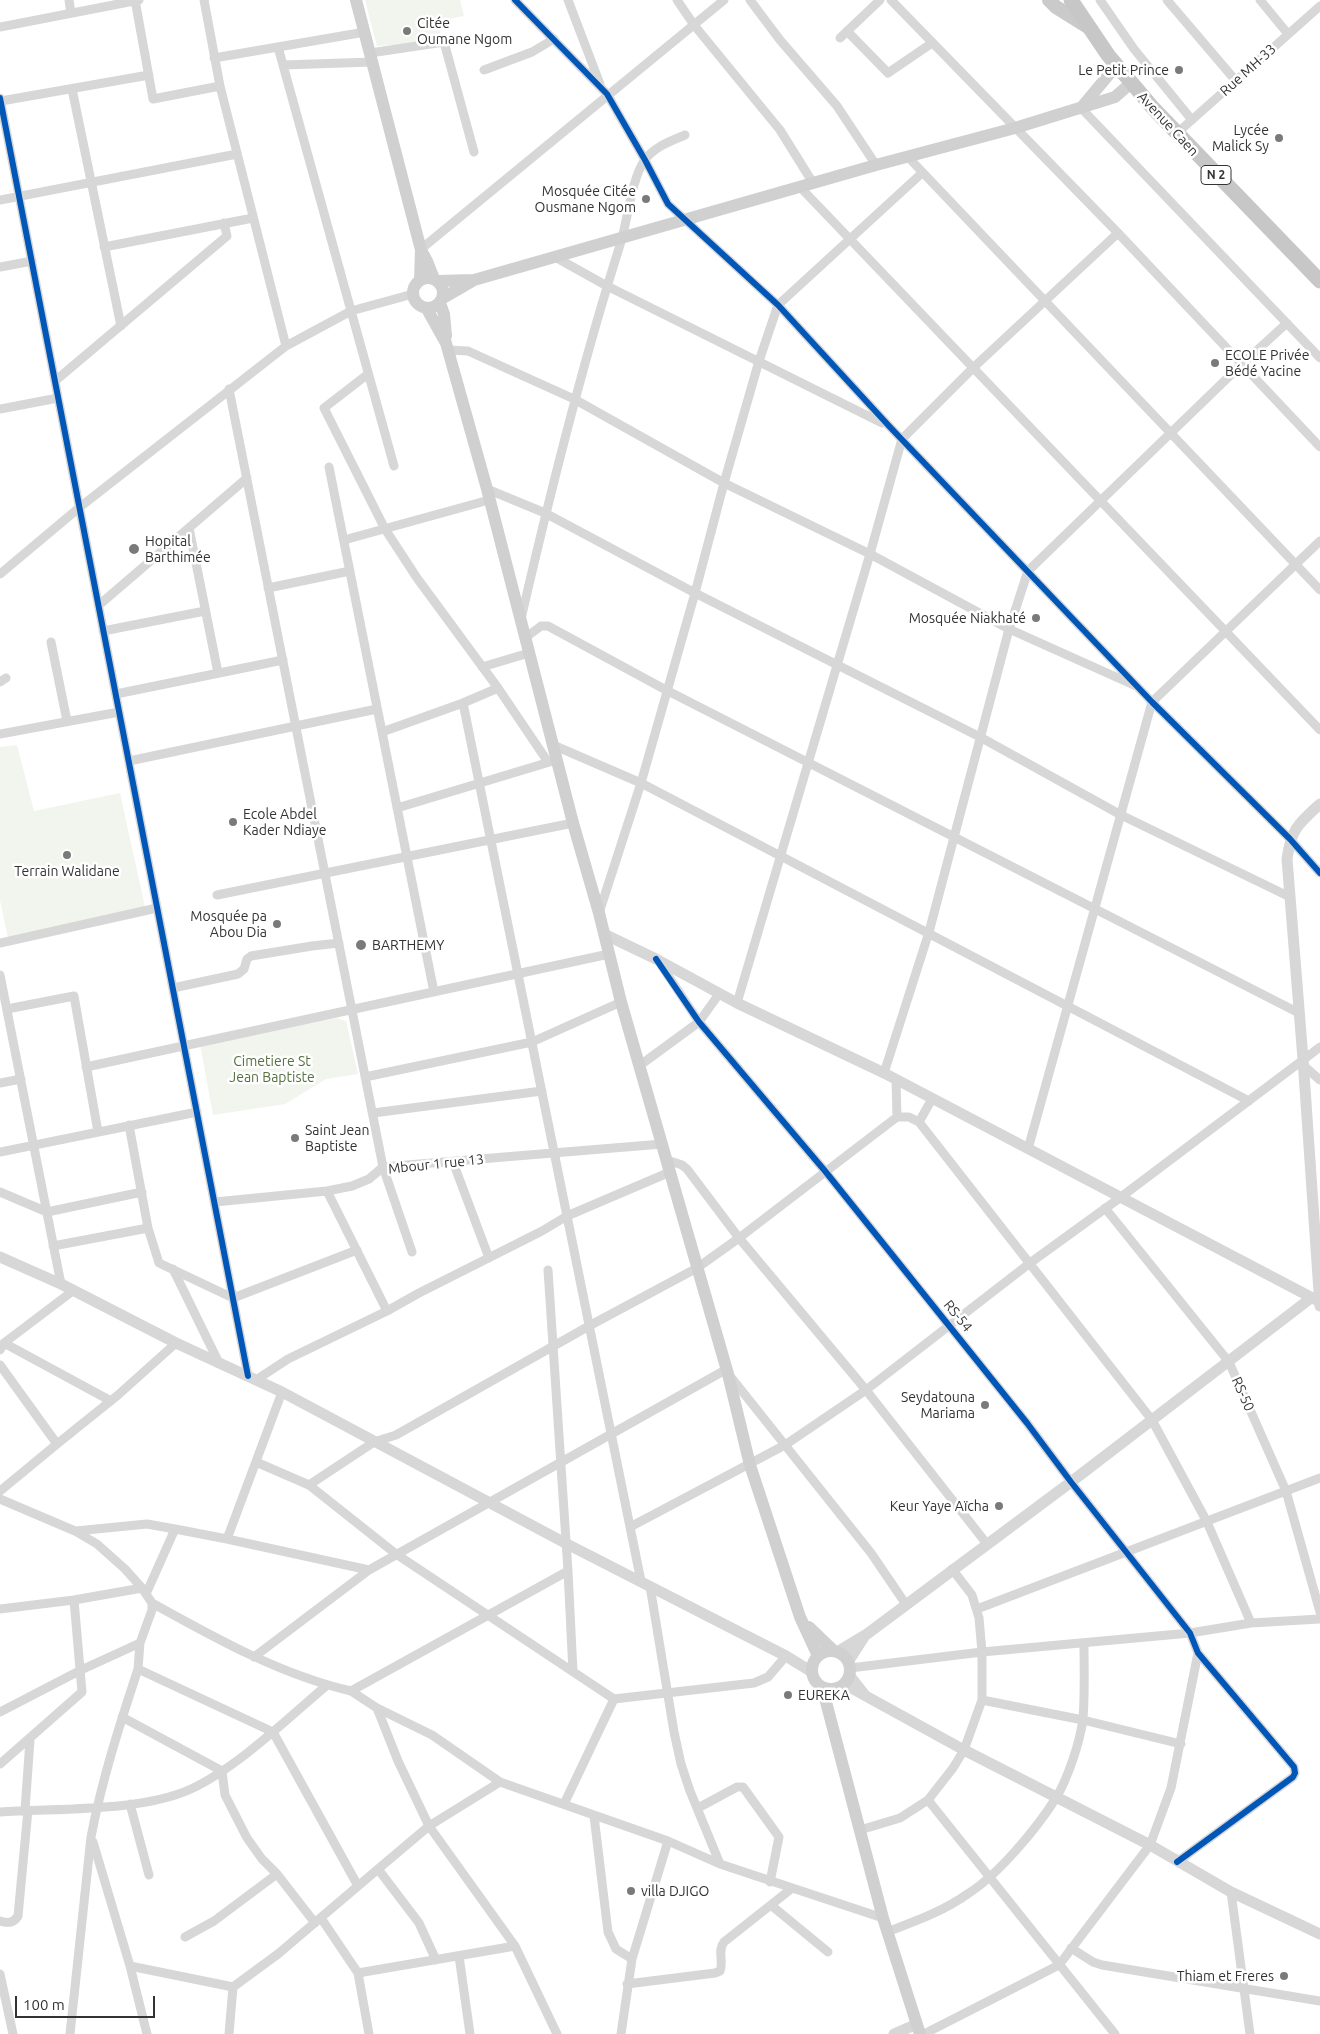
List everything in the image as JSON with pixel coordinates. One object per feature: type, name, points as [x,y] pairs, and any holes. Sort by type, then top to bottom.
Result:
[{"type":"highway","name":"Avenue Caen","points":[[1071,0],[1116,66],[1176,134],[1320,281]]},
{"type":"main road","points":[[356,0],[421,250],[435,280],[442,286],[441,300],[447,346],[554,745],[553,761],[599,913],[621,1002],[727,1371],[750,1465],[800,1617],[817,1657]]},
{"type":"main road","points":[[1049,0],[1056,7],[1088,27]]},
{"type":"main road","points":[[1081,108],[1116,66]]},
{"type":"main road","points":[[447,346],[427,309],[416,303],[413,294],[414,287],[420,280],[427,278],[435,280],[474,280],[555,258],[1081,108],[1119,95],[1131,83]]},
{"type":"main road","points":[[420,280],[421,250]]},
{"type":"main road","points":[[427,309],[434,308],[441,300],[474,280]]},
{"type":"main road","points":[[800,1617],[816,1635],[836,1652],[844,1656],[842,1677],[826,1702],[887,1932],[921,2031]]},
{"type":"main road","points":[[836,1652],[824,1652],[817,1657],[812,1672],[817,1682],[842,1677]]},
{"type":"street","points":[[68,0],[71,13]]},
{"type":"street","points":[[0,27],[136,0],[153,99],[220,86]]},
{"type":"street","points":[[204,0],[220,86],[286,346]]},
{"type":"street","points":[[515,0],[604,92]]},
{"type":"street","points":[[568,0],[604,92],[645,160],[663,198],[778,305],[902,440],[1152,702],[1290,839],[1320,873]]},
{"type":"street","points":[[677,0],[694,25],[780,130],[813,183]]},
{"type":"street","points":[[421,250],[604,92],[694,25],[724,0]]},
{"type":"street","points":[[750,0],[780,40],[838,106],[876,165]]},
{"type":"street","points":[[880,0],[844,34],[888,73],[932,43]]},
{"type":"street","points":[[891,0],[1118,233],[1320,447]]},
{"type":"street","points":[[1100,0],[1134,49],[1192,120]]},
{"type":"street","points":[[1167,0],[1236,81]]},
{"type":"street","points":[[1260,0],[1288,34]]},
{"type":"street","name":"Rue MH-33","points":[[1176,134],[1320,6]]},
{"type":"street","points":[[214,58],[365,32]]},
{"type":"street","points":[[484,70],[532,52],[554,39]]},
{"type":"street","points":[[283,65],[371,58],[444,42],[474,152]]},
{"type":"street","points":[[278,47],[394,466]]},
{"type":"street","points":[[149,74],[0,100],[233,1298],[252,1378]]},
{"type":"street","points":[[72,88],[121,326]]},
{"type":"street","points":[[1081,108],[1320,358]]},
{"type":"street","points":[[521,621],[545,513],[574,399],[622,238],[637,179],[645,160],[660,147],[685,134]]},
{"type":"street","points":[[0,200],[237,154]]},
{"type":"street","points":[[908,157],[1320,590]]},
{"type":"street","points":[[599,913],[641,783],[666,690],[696,593],[724,483],[759,362],[778,305],[922,173]]},
{"type":"street","points":[[800,187],[1320,730]]},
{"type":"street","points":[[104,247],[253,218]]},
{"type":"street","points":[[55,381],[227,236],[224,223]]},
{"type":"street","points":[[737,1003],[902,440],[974,367],[1118,233]]},
{"type":"street","points":[[555,258],[607,286],[889,426]]},
{"type":"street","points":[[0,267],[32,262]]},
{"type":"street","points":[[0,574],[80,507],[286,346],[351,311],[413,294]]},
{"type":"street","points":[[884,1073],[929,932],[1009,629],[1028,571],[1172,434],[1242,364],[1287,323]]},
{"type":"street","points":[[447,346],[468,351],[574,399],[724,483],[870,554],[1009,629],[1141,689]]},
{"type":"street","points":[[368,374],[324,408],[385,529],[417,578],[553,761],[397,808]]},
{"type":"street","points":[[229,389],[383,1167],[412,1252]]},
{"type":"street","points":[[0,409],[58,398]]},
{"type":"street","points":[[329,467],[434,992]]},
{"type":"street","points":[[99,605],[246,478]]},
{"type":"street","points":[[344,540],[385,529],[488,494],[545,513],[696,593],[980,737],[1121,815],[1290,897]]},
{"type":"street","points":[[189,528],[218,673]]},
{"type":"street","points":[[1028,1149],[1152,702],[1320,541]]},
{"type":"street","points":[[268,588],[350,571]]},
{"type":"street","points":[[104,631],[206,611]]},
{"type":"street","points":[[525,638],[541,626],[548,626],[666,690],[809,761],[1299,1013]]},
{"type":"street","points":[[52,642],[67,721]]},
{"type":"street","points":[[482,667],[529,654]]},
{"type":"street","points":[[116,694],[283,660]]},
{"type":"street","points":[[382,732],[463,703],[498,688]]},
{"type":"street","points":[[463,703],[630,1527],[646,1584],[668,1692],[674,1732],[682,1764],[720,1864]]},
{"type":"street","points":[[129,761],[377,710]]},
{"type":"street","points":[[0,734],[119,712]]},
{"type":"street","points":[[554,745],[641,783],[1249,1101]]},
{"type":"street","points":[[1317,1302],[1304,1063],[1287,858],[1290,839],[1300,823],[1320,804]]},
{"type":"street","points":[[217,895],[573,823]]},
{"type":"street","points":[[0,943],[158,908]]},
{"type":"street","points":[[604,934],[656,958],[737,1003],[884,1073],[1122,1197],[1317,1302]]},
{"type":"street","points":[[173,988],[238,974],[244,969],[247,959],[251,956],[339,943]]},
{"type":"street","points":[[86,1067],[609,954]]},
{"type":"street","name":"RS-54","points":[[656,958],[699,1022],[825,1171],[1027,1422],[1071,1482],[1190,1633],[1198,1653]]},
{"type":"street","points":[[0,974],[61,1284]]},
{"type":"street","points":[[639,1066],[699,1022],[719,994]]},
{"type":"street","points":[[7,1009],[74,996],[98,1132]]},
{"type":"street","points":[[365,1077],[532,1042],[621,1002]]},
{"type":"street","points":[[630,1527],[785,1445],[866,1390],[1030,1263],[1122,1197],[1249,1101],[1304,1063],[1320,1047]]},
{"type":"street","points":[[1304,1063],[1320,1080]]},
{"type":"street","points":[[0,1083],[21,1079]]},
{"type":"street","points":[[896,1080],[896,1116]]},
{"type":"street","points":[[373,1113],[542,1091]]},
{"type":"street","points":[[919,1122],[932,1099]]},
{"type":"street","points":[[0,1152],[197,1112]]},
{"type":"street","points":[[309,1485],[374,1442],[396,1435],[589,1326],[697,1268],[739,1238],[896,1116],[909,1117],[919,1122],[1152,1420],[1207,1522],[1251,1623]]},
{"type":"street","points":[[129,1125],[148,1228],[157,1261],[233,1298],[357,1250]]},
{"type":"street","name":"Mbour 1 rue 13","points":[[215,1202],[327,1191],[352,1186],[369,1179],[383,1167],[662,1144]]},
{"type":"street","points":[[453,1162],[489,1258]]},
{"type":"street","points":[[252,1378],[313,1346],[387,1312],[567,1216],[668,1166],[682,1165],[739,1238],[866,1390],[987,1544]]},
{"type":"street","points":[[327,1191],[387,1312]]},
{"type":"street","points":[[0,1192],[47,1212],[142,1192]]},
{"type":"street","name":"RS-50","points":[[1105,1208],[1229,1362],[1286,1491],[1320,1612]]},
{"type":"street","points":[[53,1246],[148,1228]]},
{"type":"street","points":[[0,1257],[74,1290],[176,1343],[282,1392],[567,1544],[788,1657],[812,1672]]},
{"type":"street","points":[[174,1269],[219,1363]]},
{"type":"street","points":[[548,1270],[567,1544],[573,1672]]},
{"type":"street","points":[[74,1290],[2,1347],[111,1402]]},
{"type":"street","points":[[836,1652],[867,1634],[1229,1362],[1317,1302]]},
{"type":"street","points":[[0,1491],[111,1402],[176,1343]]},
{"type":"street","points":[[0,1365],[57,1444]]},
{"type":"street","points":[[254,1657],[369,1570],[560,1462],[727,1371],[871,1553],[906,1603]]},
{"type":"street","points":[[227,1539],[282,1392]]},
{"type":"street","points":[[256,1462],[309,1485],[396,1554],[614,1699],[754,1683],[768,1677],[788,1657],[817,1657]]},
{"type":"street","points":[[977,1609],[1320,1478]]},
{"type":"street","points":[[0,1500],[75,1531],[97,1544],[125,1569],[152,1603],[254,1657],[326,1686],[351,1692],[377,1708],[432,1735],[500,1782],[668,1841],[720,1864],[770,1882],[883,1918]]},
{"type":"street","points":[[75,1531],[147,1524],[227,1539],[369,1570]]},
{"type":"street","points":[[144,1591],[175,1529]]},
{"type":"street","points":[[860,1830],[900,1818],[928,1800],[953,1768],[964,1750],[982,1700],[982,1652],[977,1609],[972,1595],[952,1569]]},
{"type":"street","points":[[351,1692],[568,1570]]},
{"type":"street","points":[[0,1609],[144,1591]]},
{"type":"street","points":[[0,1764],[30,1740],[80,1694],[82,1688],[81,1670],[74,1600]]},
{"type":"street","points":[[70,2034],[91,1836],[97,1806],[122,1717],[138,1669],[140,1643],[149,1622],[152,1603]]},
{"type":"street","points":[[842,1677],[982,1652],[1190,1633],[1251,1623],[1320,1619]]},
{"type":"street","points":[[842,1677],[867,1634]]},
{"type":"street","points":[[0,1712],[81,1670],[140,1643]]},
{"type":"street","points":[[887,1932],[924,1919],[949,1906],[990,1878],[1027,1837],[1056,1797],[1072,1760],[1083,1720],[1084,1643]]},
{"type":"street","points":[[894,2034],[921,2031],[1059,1965],[1150,1845],[1171,1788],[1198,1653]]},
{"type":"street","points":[[1177,1862],[1293,1777],[1295,1773],[1294,1767],[1198,1653]]},
{"type":"street","points":[[138,1669],[273,1732],[358,1886]]},
{"type":"street","points":[[842,1677],[866,1698],[1150,1845],[1231,1892],[1320,1934]]},
{"type":"street","points":[[0,1812],[130,1804],[162,1798],[191,1789],[222,1771],[273,1732],[326,1686]]},
{"type":"street","points":[[564,1804],[614,1699]]},
{"type":"street","points":[[982,1700],[1083,1720],[1180,1744]]},
{"type":"street","points":[[377,1708],[398,1761],[429,1826],[515,1946],[557,2034]]},
{"type":"street","points":[[122,1717],[222,1771]]},
{"type":"street","points":[[0,1921],[8,1923],[15,1921],[18,1916],[27,1810],[30,1740]]},
{"type":"street","points":[[222,1771],[225,1795],[247,1838],[262,1859],[318,1920],[358,1973],[369,2034]]},
{"type":"street","points":[[130,1966],[233,1987],[278,1954],[429,1826],[500,1782]]},
{"type":"street","points":[[698,1808],[737,1787],[743,1787],[779,1837],[770,1882]]},
{"type":"street","points":[[928,1800],[1115,2034]]},
{"type":"street","points":[[130,1804],[149,1876]]},
{"type":"street","points":[[594,1816],[608,1932],[616,1949],[632,1959]]},
{"type":"street","points":[[91,1836],[130,1966],[147,2034]]},
{"type":"street","points":[[621,2034],[632,1959],[668,1841]]},
{"type":"street","points":[[378,1869],[419,1923],[436,1960]]},
{"type":"street","points":[[185,1938],[214,1921],[277,1874]]},
{"type":"street","points":[[627,1984],[720,1971],[720,1949],[724,1942],[772,1906],[791,1889]]},
{"type":"street","points":[[1231,1892],[1250,2034]]},
{"type":"street","points":[[772,1906],[828,1952]]},
{"type":"street","points":[[358,1973],[515,1946]]},
{"type":"street","points":[[1072,1948],[1092,1962],[1102,1966],[1320,2001]]},
{"type":"street","points":[[459,1956],[470,2034]]},
{"type":"street","points":[[0,1974],[13,2034]]},
{"type":"street","points":[[229,2034],[233,1987]]},
{"type":"green space","name":"Citée Oumane Ngom","points":[[365,0],[460,0],[464,16],[442,20],[439,42],[377,46]]},
{"type":"green space","name":"Terrain Walidane","points":[[17,745],[34,811],[120,793],[145,907],[8,938],[0,900],[0,747]]},
{"type":"green space","name":"Cimetiere St Jean Baptiste","points":[[336,1018],[346,1021],[358,1074],[326,1079],[285,1104],[213,1115],[200,1044]]},
{"type":"cycle path","points":[[515,0],[607,94],[668,204],[778,305],[889,426],[1152,702],[1290,839],[1320,873]]},
{"type":"cycle path","points":[[0,98],[248,1376]]},
{"type":"cycle path","points":[[656,959],[699,1022],[825,1171],[1027,1423],[1190,1633],[1198,1653],[1294,1767],[1295,1773],[1293,1777],[1177,1862]]},
{"type":"place","name":"Citée Oumane Ngom","points":[[407,31]]},
{"type":"place","name":"Le Petit Prince","points":[[1179,70]]},
{"type":"place","name":"Lycée Malick Sy","points":[[1279,138]]},
{"type":"place","name":"Mosquée Citée Ousmane Ngom","points":[[646,199]]},
{"type":"place","name":"ECOLE Privée Bédé Yacine","points":[[1215,363]]},
{"type":"place","name":"Hopital Barthimée","points":[[134,549]]},
{"type":"place","name":"Mosquée Niakhaté","points":[[1036,618]]},
{"type":"place","name":"Ecole Abdel Kader Ndiaye","points":[[233,822]]},
{"type":"place","name":"Terrain Walidane","points":[[67,855]]},
{"type":"place","name":"Mosquée pa Abou Dia","points":[[277,924]]},
{"type":"place","name":"BARTHEMY","points":[[361,945]]},
{"type":"place","name":"Saint Jean Baptiste","points":[[295,1138]]},
{"type":"place","name":"Seydatouna Mariama","points":[[985,1405]]},
{"type":"place","name":"Keur Yaye Aïcha","points":[[999,1506]]},
{"type":"place","name":"EUREKA","points":[[788,1695]]},
{"type":"place","name":"villa DJIGO","points":[[631,1891]]},
{"type":"place","name":"Thiam et Freres","points":[[1284,1976]]}]
